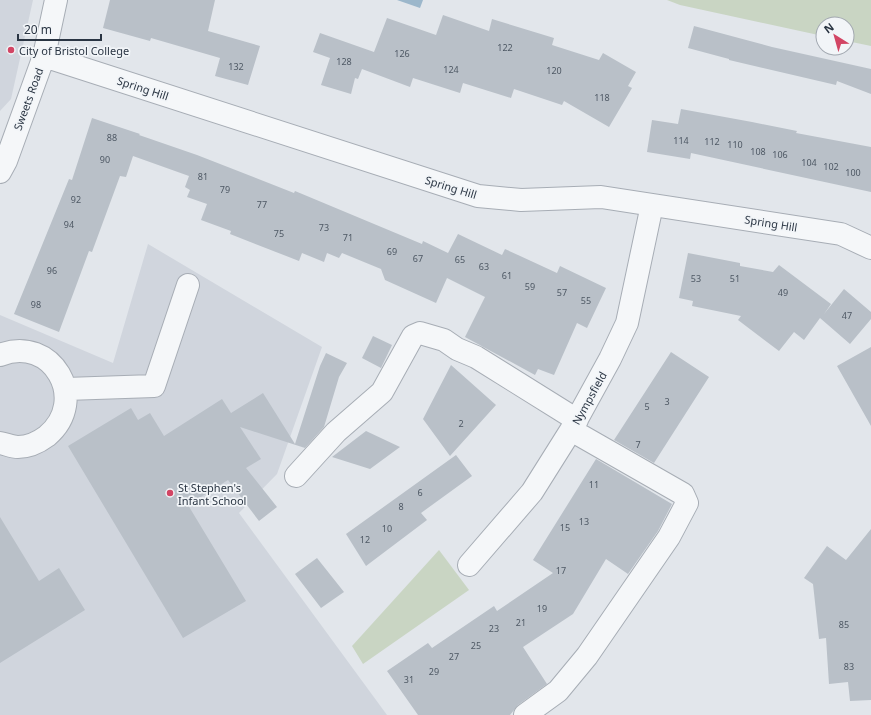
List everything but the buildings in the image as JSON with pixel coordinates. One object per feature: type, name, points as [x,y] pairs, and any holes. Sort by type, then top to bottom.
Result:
[{"type":"street","name":"Sweets Road","points":[[0,172],[6,161],[44,56],[56,0]]},
{"type":"street","name":"Spring Hill","points":[[44,56],[478,196],[521,200],[601,197],[841,234],[871,248]]},
{"type":"street","name":"Nympsfield","points":[[469,565],[532,492],[574,425],[610,359],[627,323],[652,204]]},
{"type":"street","points":[[66,389],[154,386],[188,285]]},
{"type":"street","points":[[296,476],[336,432],[382,392],[413,336],[420,333],[444,340],[457,349],[476,357],[574,425],[683,494],[687,503],[669,537],[587,656],[558,691],[525,715]]},
{"type":"street","points":[[0,355],[10,351],[28,351],[46,359],[59,372],[66,389],[66,410],[56,428],[51,433],[40,442],[19,447],[0,443]]},
{"type":"shaded area","name":"City of Bristol College","points":[[0,0],[33,0],[11,99],[0,111]]},
{"type":"shaded area","name":"St Stephen's Infant School","points":[[148,244],[322,347],[277,474],[239,513],[387,715],[0,715],[0,315],[113,363]]},
{"type":"green space","points":[[667,0],[871,0],[871,46],[855,43],[855,16],[815,16],[815,34],[680,5]]},
{"type":"green space","points":[[439,550],[469,590],[363,664],[352,646]]},
{"type":"water","points":[[397,0],[423,0],[420,8]]},
{"type":"place","name":"City of Bristol College","points":[[11,50]]},
{"type":"place","name":"St Stephen's Infant School","points":[[170,493]]}]
